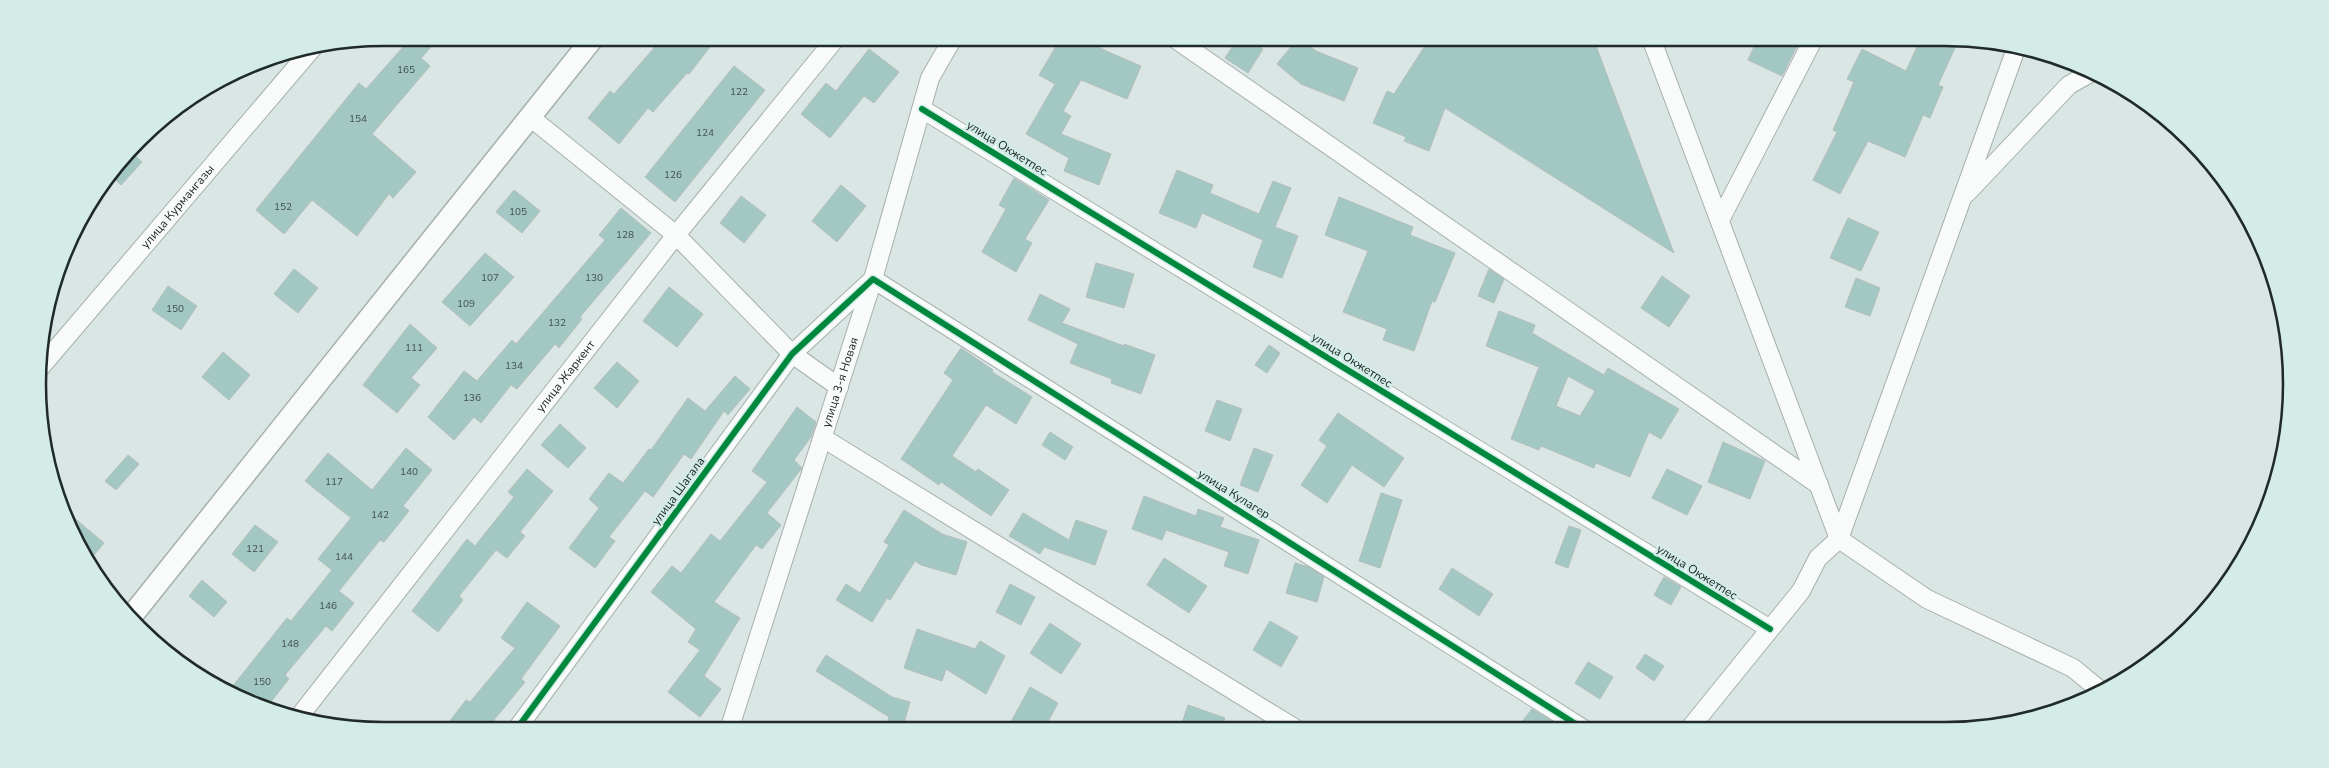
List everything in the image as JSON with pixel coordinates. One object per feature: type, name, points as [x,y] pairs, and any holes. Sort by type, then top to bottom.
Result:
[{"type":"street","points":[[135,612],[587,46]]},
{"type":"street","name":"улица Жаркент","points":[[303,711],[676,235],[830,46]]},
{"type":"street","name":"улица 3-я Новая","points":[[732,722],[824,438],[873,279],[930,78],[948,46]]},
{"type":"street","points":[[1186,46],[1819,485]]},
{"type":"street","points":[[1654,46],[1839,538],[1927,599],[2073,668],[2095,686]]},
{"type":"street","points":[[1720,220],[1810,46]]},
{"type":"street","points":[[1695,722],[1801,591],[1818,558],[1839,538],[2014,54]]},
{"type":"street","name":"улица Курмангазы","points":[[47,360],[306,56]]},
{"type":"street","points":[[1962,199],[2069,85],[2084,77]]},
{"type":"street","name":"улица Окжетпес","points":[[922,109],[1770,630]]},
{"type":"street","points":[[530,117],[676,235],[792,354],[839,387]]},
{"type":"street","name":"улица Шагала","points":[[522,722],[792,354],[873,279]]},
{"type":"street","name":"улица Кулагер","points":[[873,279],[1573,722]]},
{"type":"street","points":[[824,438],[1285,722]]},
{"type":"building","points":[[404,46],[432,46],[421,58],[430,66],[372,134],[416,172],[393,198],[389,194],[357,236],[312,200],[284,234],[256,210],[359,83],[366,89]]},
{"type":"building","points":[[652,46],[711,46],[689,74],[687,73],[653,112],[648,108],[619,144],[588,118],[610,91],[614,94],[654,48]]},
{"type":"building","points":[[1056,46],[1097,46],[1141,66],[1127,99],[1081,80],[1063,111],[1071,116],[1061,134],[1111,154],[1099,185],[1064,171],[1069,158],[1026,134],[1055,84],[1039,75]]},
{"type":"building","points":[[1233,46],[1258,46],[1263,49],[1248,73],[1225,58]]},
{"type":"building","points":[[1292,46],[1309,46],[1316,51],[1358,68],[1344,101],[1301,84],[1277,64]]},
{"type":"building","points":[[1425,46],[1596,46],[1674,253],[1445,108],[1429,151],[1404,141],[1406,137],[1373,123],[1387,91],[1394,94]]},
{"type":"building","points":[[1754,46],[1797,46],[1782,76],[1748,60]]},
{"type":"building","points":[[1917,46],[1956,46],[1938,85],[1943,87],[1930,118],[1923,115],[1905,157],[1868,141],[1840,194],[1813,180],[1837,132],[1833,130],[1854,82],[1847,79],[1862,49],[1906,71]]},
{"type":"building","points":[[869,49],[899,72],[874,103],[864,96],[830,138],[801,114],[826,83],[836,91]]},
{"type":"building","points":[[734,66],[765,90],[675,202],[645,177]]},
{"type":"building","points":[[135,156],[142,162],[121,185],[115,179]]},
{"type":"building","points":[[1177,170],[1213,185],[1210,193],[1259,214],[1273,181],[1291,188],[1275,227],[1298,236],[1282,278],[1253,267],[1263,240],[1202,213],[1196,228],[1159,213]]},
{"type":"building","points":[[1014,178],[1049,200],[1025,239],[1032,243],[1016,272],[982,252],[1006,209],[999,205]]},
{"type":"building","points":[[841,185],[866,206],[837,242],[812,221]]},
{"type":"building","points":[[514,190],[540,211],[522,233],[496,212]]},
{"type":"building","points":[[741,196],[766,215],[744,243],[720,223]]},
{"type":"building","points":[[1339,197],[1413,227],[1410,235],[1455,253],[1435,302],[1432,301],[1414,351],[1383,340],[1387,329],[1343,312],[1368,251],[1325,235]]},
{"type":"building","points":[[621,208],[651,233],[580,317],[582,319],[559,348],[555,344],[517,389],[511,385],[481,423],[474,417],[454,440],[428,417],[464,371],[477,381],[512,340],[516,344],[605,240],[599,235]]},
{"type":"building","points":[[1848,218],[1879,232],[1861,271],[1830,258]]},
{"type":"building","points":[[485,253],[514,277],[470,326],[442,302]]},
{"type":"building","points":[[1096,263],[1134,274],[1124,308],[1086,297]]},
{"type":"building","points":[[294,269],[318,288],[298,313],[274,294]]},
{"type":"building","points":[[1489,269],[1504,279],[1494,303],[1478,296]]},
{"type":"building","points":[[1662,276],[1690,296],[1669,327],[1641,308]]},
{"type":"building","points":[[1856,278],[1880,288],[1870,316],[1845,307]]},
{"type":"building","points":[[168,286],[197,306],[181,330],[152,310]]},
{"type":"building","points":[[669,287],[703,314],[677,347],[643,321]]},
{"type":"building","points":[[1040,294],[1070,309],[1062,323],[1124,346],[1124,344],[1155,355],[1141,394],[1111,383],[1112,379],[1070,363],[1078,344],[1028,320]]},
{"type":"building","points":[[1499,311],[1535,325],[1532,333],[1604,375],[1608,368],[1679,409],[1661,439],[1649,432],[1630,477],[1596,463],[1594,468],[1541,446],[1539,450],[1511,439],[1539,367],[1486,346]],"holes":[[[1568,376],[1595,391],[1580,416],[1556,406]]]},
{"type":"building","points":[[410,324],[437,348],[411,378],[420,385],[397,413],[363,385]]},
{"type":"building","points":[[1269,345],[1280,353],[1267,373],[1255,365]]},
{"type":"building","points":[[961,348],[993,370],[992,372],[1032,397],[1016,424],[986,405],[952,456],[976,472],[978,469],[1009,490],[991,516],[941,482],[939,485],[901,459],[953,380],[944,373]]},
{"type":"building","points":[[223,352],[250,375],[229,400],[202,377]]},
{"type":"building","points":[[617,362],[639,381],[617,408],[594,388]]},
{"type":"building","points":[[735,376],[750,389],[728,415],[724,411],[691,459],[684,454],[653,497],[645,491],[609,537],[615,541],[595,568],[569,548],[599,508],[589,499],[609,473],[623,483],[649,449],[651,450],[688,398],[705,411]]},
{"type":"building","points":[[1217,400],[1242,409],[1230,441],[1205,431]]},
{"type":"building","points":[[797,407],[816,422],[811,437],[794,460],[802,468],[767,513],[781,525],[762,549],[756,545],[714,602],[740,618],[704,676],[721,689],[700,717],[668,692],[700,650],[688,642],[696,629],[651,592],[672,566],[681,573],[711,534],[720,541],[767,482],[752,471]]},
{"type":"building","points":[[1338,413],[1404,458],[1384,487],[1352,465],[1327,503],[1301,485],[1327,446],[1319,440]]},
{"type":"building","points":[[560,424],[586,448],[568,468],[541,445]]},
{"type":"building","points":[[1050,432],[1073,447],[1065,460],[1042,445]]},
{"type":"building","points":[[1723,442],[1765,461],[1750,499],[1708,482]]},
{"type":"building","points":[[406,448],[432,470],[403,506],[409,511],[384,542],[380,540],[339,591],[354,603],[332,631],[326,626],[285,675],[289,679],[271,702],[233,686],[287,618],[291,621],[332,570],[318,559],[351,518],[305,481],[328,453],[372,490]]},
{"type":"building","points":[[1254,448],[1273,455],[1258,492],[1240,485]]},
{"type":"building","points":[[128,455],[139,464],[116,490],[105,481]]},
{"type":"building","points":[[527,469],[553,491],[520,532],[525,536],[507,558],[496,550],[459,596],[463,600],[438,632],[412,611],[467,539],[475,546],[514,497],[508,492]]},
{"type":"building","points":[[1667,469],[1702,486],[1687,515],[1652,498]]},
{"type":"building","points":[[1381,493],[1402,500],[1380,568],[1359,561]]},
{"type":"building","points":[[1144,496],[1196,516],[1198,509],[1224,518],[1220,527],[1259,540],[1248,574],[1224,566],[1229,552],[1166,530],[1162,540],[1132,529]]},
{"type":"building","points":[[904,510],[942,534],[967,542],[956,575],[921,565],[915,561],[890,600],[887,598],[872,622],[836,600],[846,584],[860,593],[889,545],[884,542]]},
{"type":"building","points":[[1023,513],[1069,540],[1076,520],[1107,531],[1095,565],[1044,547],[1040,554],[1009,536]]},
{"type":"building","points":[[74,518],[104,543],[93,556]]},
{"type":"building","points":[[255,525],[278,542],[254,572],[232,554]]},
{"type":"building","points":[[1569,526],[1581,530],[1568,568],[1555,563]]},
{"type":"building","points":[[1164,558],[1207,586],[1189,613],[1147,585]]},
{"type":"building","points":[[1295,563],[1309,567],[1324,577],[1317,602],[1286,593]]},
{"type":"building","points":[[1452,568],[1493,594],[1479,616],[1439,589]]},
{"type":"building","points":[[1664,577],[1681,587],[1671,605],[1654,595]]},
{"type":"building","points":[[202,580],[227,602],[214,617],[189,596]]},
{"type":"building","points":[[1010,584],[1035,597],[1021,625],[996,612]]},
{"type":"building","points":[[527,602],[560,626],[521,679],[525,682],[494,720],[496,722],[449,722],[466,700],[470,702],[515,648],[501,638]]},
{"type":"building","points":[[1270,621],[1298,637],[1281,667],[1253,650]]},
{"type":"building","points":[[1050,623],[1081,644],[1061,674],[1030,653]]},
{"type":"building","points":[[917,629],[975,649],[980,641],[1005,656],[986,694],[946,669],[942,681],[904,668]]},
{"type":"building","points":[[1645,654],[1664,666],[1654,681],[1636,668]]},
{"type":"building","points":[[826,655],[892,697],[910,702],[904,722],[887,722],[889,717],[816,671]]},
{"type":"building","points":[[1588,662],[1613,677],[1600,699],[1575,683]]},
{"type":"building","points":[[1030,687],[1058,703],[1048,722],[1011,722]]},
{"type":"building","points":[[1188,705],[1225,718],[1224,722],[1182,722]]},
{"type":"building","points":[[1532,709],[1553,722],[1522,722]]},
{"type":"cycle path","points":[[922,109],[1770,629]]},
{"type":"cycle path","points":[[522,722],[792,354],[873,279],[1573,722]]}]
